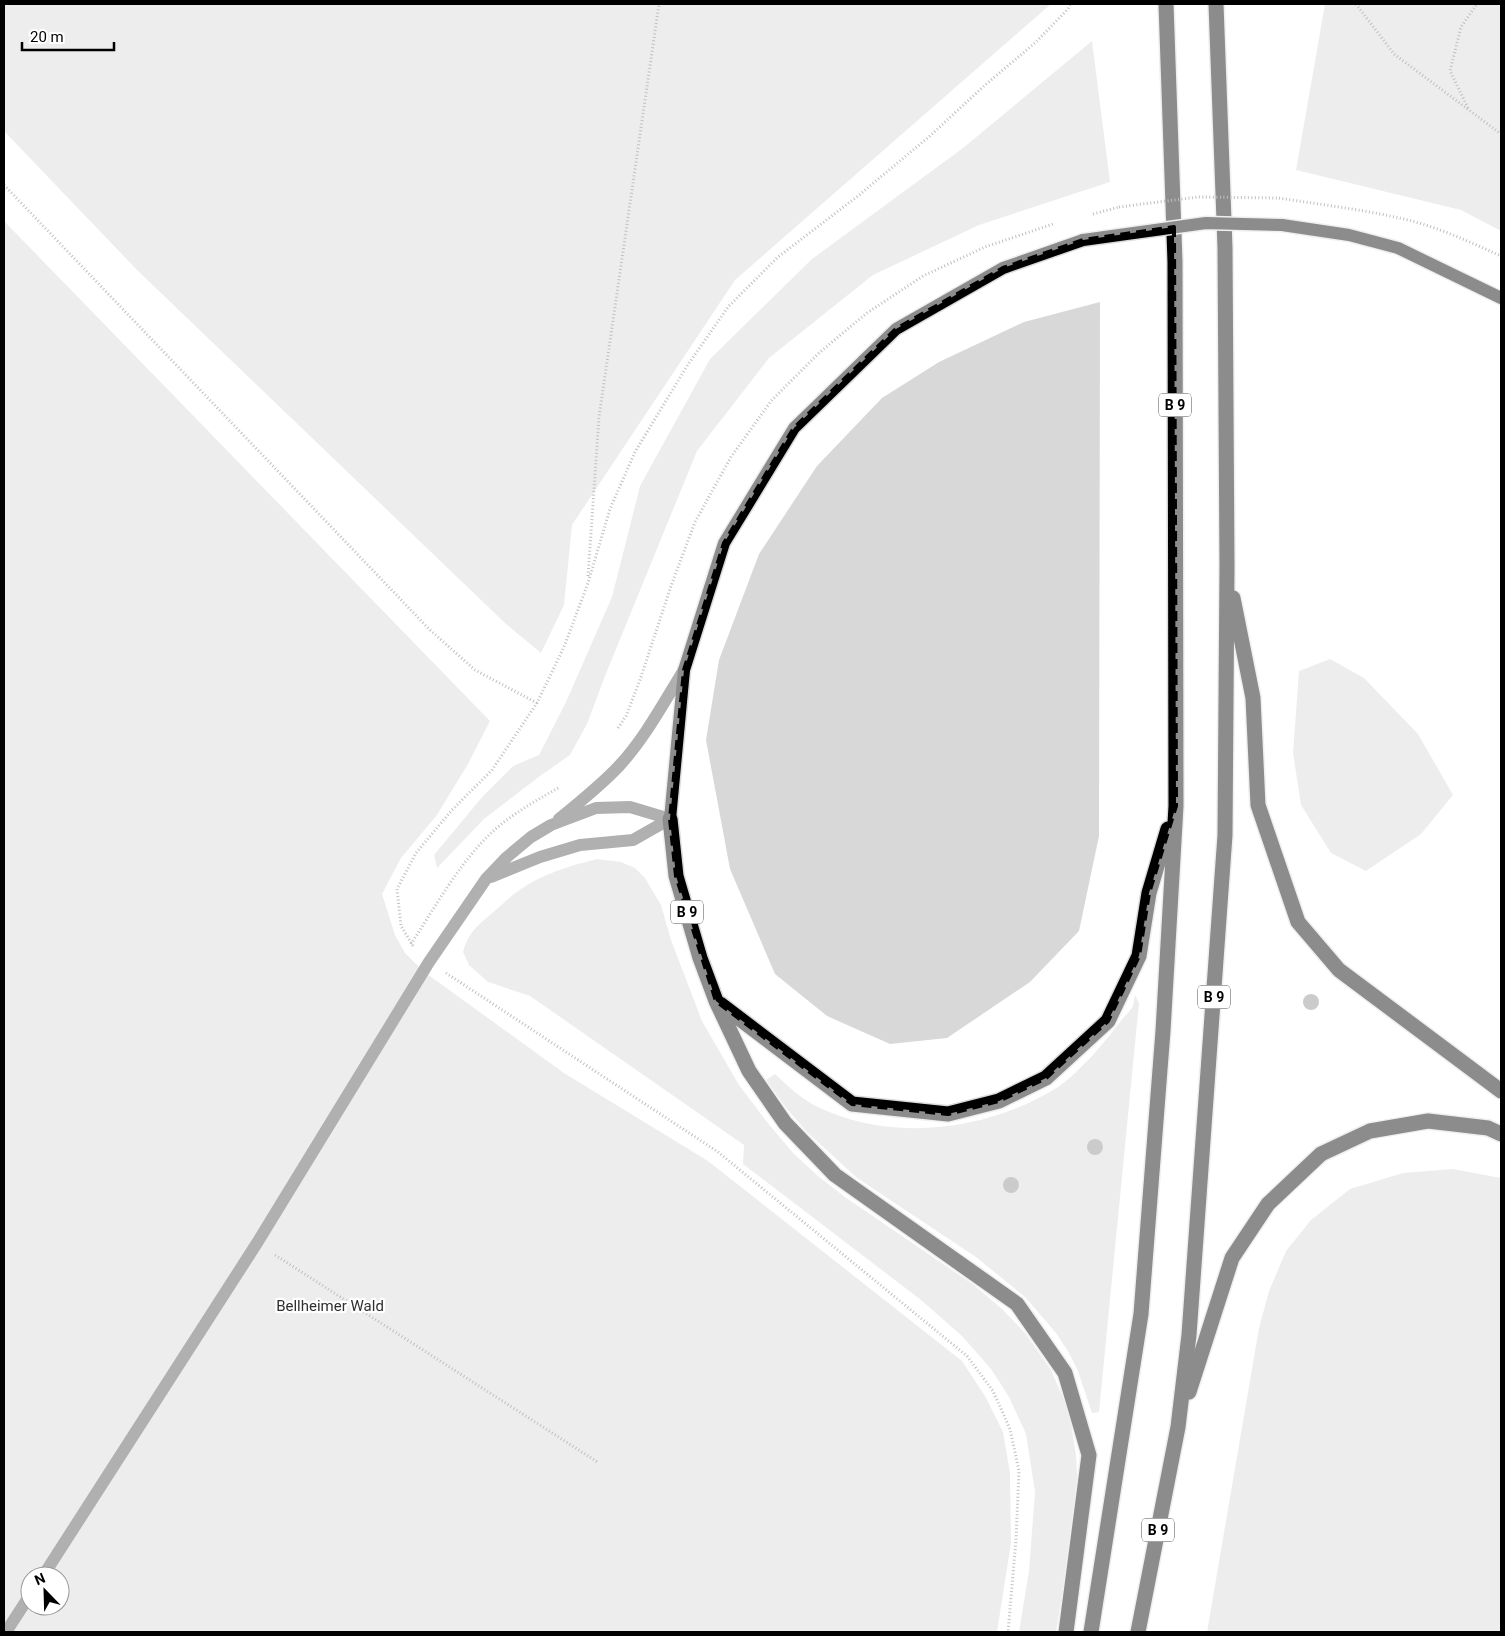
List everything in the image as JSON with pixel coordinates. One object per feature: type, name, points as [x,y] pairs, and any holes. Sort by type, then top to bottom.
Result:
[{"type":"highway","name":"B 9","points":[[1091,1632],[1142,1314],[1163,1032],[1176,806],[1175,262],[1166,4]]},
{"type":"highway","name":"B 9","points":[[1138,1632],[1178,1427],[1189,1335],[1225,835],[1227,566],[1225,248],[1216,4]]},
{"type":"highway","name":"B 9","points":[[1227,566],[1253,698],[1258,805],[1298,922],[1339,970],[1501,1091]]},
{"type":"highway","name":"B 9","points":[[716,1001],[852,1104],[948,1114],[999,1102],[1046,1078],[1108,1021],[1139,956],[1149,893],[1176,806]]},
{"type":"highway","name":"B 9","points":[[670,819],[676,876],[700,958],[716,1001],[750,1070],[785,1123],[835,1175],[1017,1304],[1065,1373],[1089,1455],[1066,1632]]},
{"type":"highway","name":"B 9","points":[[1178,1427],[1232,1258],[1268,1204],[1321,1154],[1370,1131],[1428,1121],[1488,1128],[1501,1134]]},
{"type":"main road","name":"B 9","points":[[670,819],[684,670],[724,543],[794,428],[896,329],[1003,268],[1083,240],[1206,223],[1282,225],[1349,235],[1398,248],[1501,298]]},
{"type":"street","points":[[48,1566],[257,1243],[429,962],[486,879],[507,857],[531,837],[551,825],[595,789],[620,765],[644,733],[684,670]]},
{"type":"street","points":[[551,825],[596,808],[630,807],[670,819]]},
{"type":"street","points":[[486,879],[540,857],[580,845],[632,840],[670,819]]},
{"type":"street","points":[[6,1632],[20,1610]]},
{"type":"path","points":[[588,582],[599,418],[660,4]]},
{"type":"path","points":[[1008,1632],[1016,1540],[1019,1470],[1010,1429],[993,1391],[967,1356],[718,1152],[429,962],[411,944],[401,926],[397,889],[416,853],[452,810],[492,770],[537,703],[564,647],[588,582],[610,509],[635,452],[688,366],[728,307],[778,257],[858,196],[931,135],[985,85],[1036,42],[1068,9],[1070,4]]},
{"type":"path","points":[[1356,4],[1394,54],[1501,134]]},
{"type":"path","points":[[1468,109],[1450,71],[1462,27],[1476,4]]},
{"type":"path","points":[[4,185],[429,629],[475,670],[537,703]]},
{"type":"path","points":[[1279,198],[1361,210],[1413,221],[1501,256]]},
{"type":"path","points":[[257,1243],[599,1463]]},
{"type":"highlighted area","points":[[1174,227],[1176,806],[1149,893],[1139,956],[1108,1021],[1046,1078],[999,1101],[948,1114],[852,1104],[716,1001],[676,876],[670,819],[684,670],[724,543],[794,428],[896,329],[1003,268],[1083,240]]},
{"type":"green space","points":[[4,4],[1051,4],[735,280],[572,525],[564,605],[541,653],[506,624],[137,270],[4,131]]},
{"type":"green space","points":[[1325,4],[1501,4],[1501,231],[1461,210],[1296,170]]},
{"type":"green space","points":[[1092,41],[1110,182],[979,225],[873,275],[769,358],[697,451],[587,724],[570,755],[484,819],[437,868],[434,855],[483,796],[513,766],[539,755],[566,702],[612,597],[640,486],[710,359],[812,259],[963,148]]},
{"type":"green space","name":"Bellheimer Wald","points":[[4,221],[490,721],[468,764],[437,815],[401,858],[382,894],[395,935],[405,953],[423,971],[564,1073],[708,1161],[962,1361],[985,1396],[1003,1432],[1010,1473],[1011,1543],[997,1632],[4,1632]]},
{"type":"green space","points":[[1100,302],[1099,836],[1079,931],[1030,982],[947,1038],[890,1044],[827,1016],[775,974],[730,869],[706,740],[719,660],[759,554],[817,466],[882,398],[939,362],[1024,322]]},
{"type":"green space","points":[[1330,659],[1364,678],[1418,734],[1453,795],[1421,834],[1366,871],[1331,853],[1301,805],[1293,753],[1299,671]]},
{"type":"green space","points":[[597,859],[621,862],[635,868],[645,878],[661,905],[671,940],[702,1021],[739,1085],[793,1153],[845,1197],[974,1285],[1002,1309],[1026,1334],[1051,1370],[1065,1402],[1071,1424],[1076,1455],[1078,1493],[1056,1632],[1019,1632],[1029,1571],[1035,1492],[1026,1434],[1009,1397],[991,1369],[962,1336],[921,1300],[743,1164],[744,1145],[530,996],[488,982],[469,965],[463,952],[470,935],[511,896],[546,875]]},
{"type":"green space","points":[[1135,995],[1139,1003],[1099,1412],[1092,1413],[1078,1371],[1068,1351],[1056,1333],[1025,1297],[976,1257],[857,1178],[807,1132],[766,1080],[775,1074],[798,1095],[814,1105],[843,1117],[874,1125],[906,1128],[938,1127],[970,1122],[1001,1114],[1030,1102],[1062,1084],[1092,1056],[1130,1011]]},
{"type":"green space","points":[[1453,1169],[1501,1178],[1501,1632],[1207,1632],[1259,1328],[1269,1291],[1286,1251],[1311,1220],[1350,1189],[1403,1173]]}]
